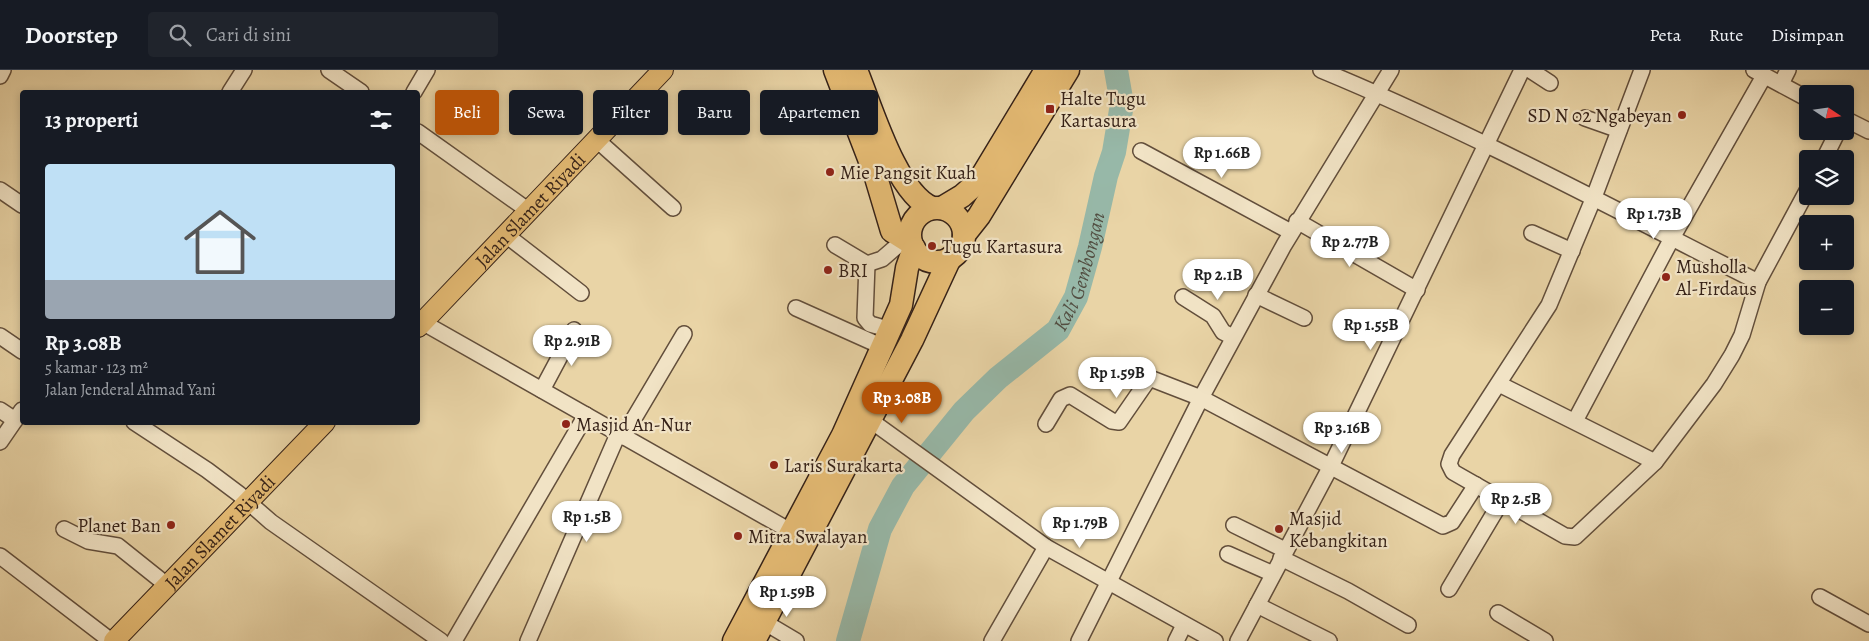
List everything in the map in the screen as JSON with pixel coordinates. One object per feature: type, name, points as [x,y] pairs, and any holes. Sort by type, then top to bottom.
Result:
[{"type":"highway","points":[[835,70],[874,174],[892,231],[927,260],[938,262],[950,258]]},
{"type":"highway","points":[[856,70],[904,183],[922,204],[952,212],[959,220],[964,235]]},
{"type":"highway","points":[[734,641],[843,435],[902,306],[908,268],[910,236],[914,221],[918,215],[962,196],[979,181],[1046,70]]},
{"type":"highway","points":[[759,632],[912,340],[950,258],[960,248],[964,235],[979,216],[1068,70]]},
{"type":"main road","name":"Jalan Slamet Riyadi","points":[[420,324],[663,70]]},
{"type":"main road","name":"Jalan Slamet Riyadi","points":[[114,641],[322,425]]},
{"type":"street","points":[[0,76],[3,70]]},
{"type":"street","points":[[231,90],[244,70]]},
{"type":"street","points":[[329,70],[341,87]]},
{"type":"street","points":[[415,90],[427,70]]},
{"type":"street","points":[[1321,70],[1378,93],[1594,197],[1758,282]]},
{"type":"street","points":[[1079,641],[1233,337],[1294,226],[1391,70]]},
{"type":"street","points":[[1238,641],[1331,466],[1522,70]]},
{"type":"street","points":[[1530,70],[1550,83]]},
{"type":"street","points":[[1642,70],[1594,197],[1549,305],[1450,460],[1452,471],[1565,536],[1573,537],[1655,462],[1709,391],[1732,356],[1742,335],[1758,282],[1799,205]]},
{"type":"street","points":[[1781,84],[1788,70]]},
{"type":"street","points":[[1575,421],[1759,73],[1799,94]]},
{"type":"street","points":[[1585,118],[1619,130]]},
{"type":"street","points":[[1854,123],[1869,130]]},
{"type":"street","points":[[420,133],[529,211]]},
{"type":"street","points":[[597,140],[673,208]]},
{"type":"street","points":[[1140,151],[1294,226],[1417,290]]},
{"type":"street","points":[[0,190],[20,204]]},
{"type":"street","points":[[1532,233],[1572,251]]},
{"type":"street","points":[[506,235],[581,293]]},
{"type":"street","points":[[835,245],[867,264],[882,259],[910,244]]},
{"type":"street","points":[[867,264],[865,318],[887,338]]},
{"type":"street","points":[[1256,295],[1304,318]]},
{"type":"street","points":[[1183,298],[1213,316],[1223,332],[1233,337]]},
{"type":"street","points":[[796,308],[887,338]]},
{"type":"street","points":[[420,324],[542,390],[792,532]]},
{"type":"street","points":[[542,390],[574,330]]},
{"type":"street","points":[[528,641],[621,435],[684,334]]},
{"type":"street","points":[[0,336],[20,349]]},
{"type":"street","points":[[1046,424],[1061,399],[1070,395],[1112,421],[1119,422],[1149,379],[1201,398],[1443,526],[1452,522],[1476,485]]},
{"type":"street","points":[[1499,384],[1655,462]]},
{"type":"street","points":[[0,410],[19,415],[0,442]]},
{"type":"street","points":[[454,641],[586,415]]},
{"type":"street","points":[[870,420],[1046,547],[1215,641]]},
{"type":"street","points":[[139,425],[207,470],[271,522],[441,641]]},
{"type":"street","points":[[1449,589],[1502,500]]},
{"type":"street","points":[[1234,525],[1408,625]]},
{"type":"street","points":[[64,529],[88,541],[118,546],[168,586]]},
{"type":"street","points":[[992,641],[1046,547]]},
{"type":"street","points":[[1228,554],[1273,574]]},
{"type":"street","points":[[0,556],[110,641]]},
{"type":"street","points":[[1820,597],[1869,624]]},
{"type":"street","points":[[1257,605],[1329,641]]},
{"type":"street","points":[[1498,613],[1544,641]]},
{"type":"street","points":[[1176,641],[1184,625]]},
{"type":"street","points":[[759,632],[796,641]]},
{"type":"waterway","name":"Kali Gembongan","points":[[848,641],[880,529],[903,486],[964,411],[998,378],[1058,330],[1076,297],[1090,247],[1106,176],[1114,152],[1122,104],[1116,70]]},
{"type":"place","name":"Halte Tugu Kartasura","points":[[1050,109]]},
{"type":"place","name":"SD N 02 Ngabeyan","points":[[1682,115]]},
{"type":"place","name":"Mie Pangsit Kuah","points":[[830,172]]},
{"type":"place","name":"Tugu Kartasura","points":[[932,246]]},
{"type":"place","name":"BRI","points":[[828,270]]},
{"type":"place","name":"Musholla Al-Firdaus","points":[[1666,277]]},
{"type":"place","name":"Masjid An-Nur","points":[[566,424]]},
{"type":"place","name":"Laris Surakarta","points":[[774,465]]},
{"type":"place","name":"Planet Ban","points":[[171,525]]},
{"type":"place","name":"Masjid Kebangkitan","points":[[1279,529]]},
{"type":"place","name":"Mitra Swalayan","points":[[738,536]]}]
